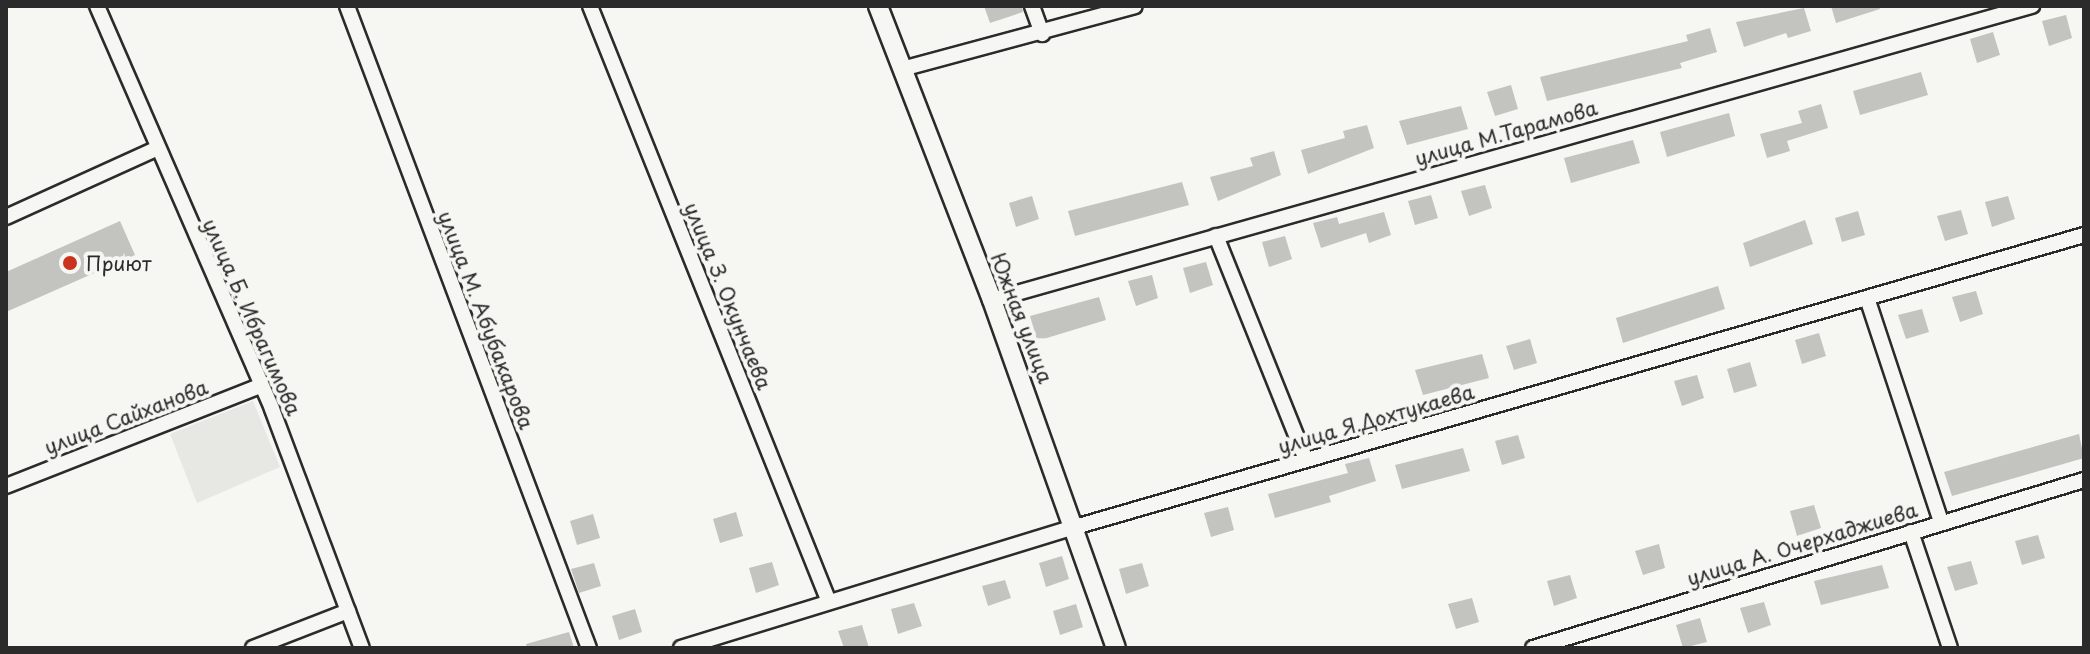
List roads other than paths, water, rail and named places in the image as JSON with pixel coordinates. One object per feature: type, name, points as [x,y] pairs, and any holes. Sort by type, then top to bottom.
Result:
[{"type":"main road","name":"Южная улица","points":[[878,6],[992,300],[1116,648]]},
{"type":"street","name":"улица Б. Ибрагимова","points":[[97,6],[260,386],[362,648]]},
{"type":"street","name":"улица М. Абубакарова","points":[[347,6],[589,648]]},
{"type":"street","name":"улица З. Окунчаева","points":[[590,6],[829,602]]},
{"type":"street","points":[[1032,6],[1042,34]]},
{"type":"street","points":[[902,69],[1042,34],[1135,6]]},
{"type":"street","name":"улица М.Тарамова","points":[[992,300],[2032,6]]},
{"type":"street","points":[[6,217],[156,149]]},
{"type":"street","name":"улица Я.Дохтукаева","points":[[681,648],[1075,527],[2084,235]]},
{"type":"street","points":[[1216,236],[1306,460]]},
{"type":"street","points":[[1867,298],[1941,522]]},
{"type":"street","name":"улица Сайханова","points":[[6,486],[260,386]]},
{"type":"street","name":"улица А. Очерхаджиева","points":[[1533,648],[2084,480]]},
{"type":"street","points":[[1911,532],[1950,648]]},
{"type":"street","points":[[253,648],[348,611]]},
{"type":"place","name":"Приют","points":[[70,263]]}]
